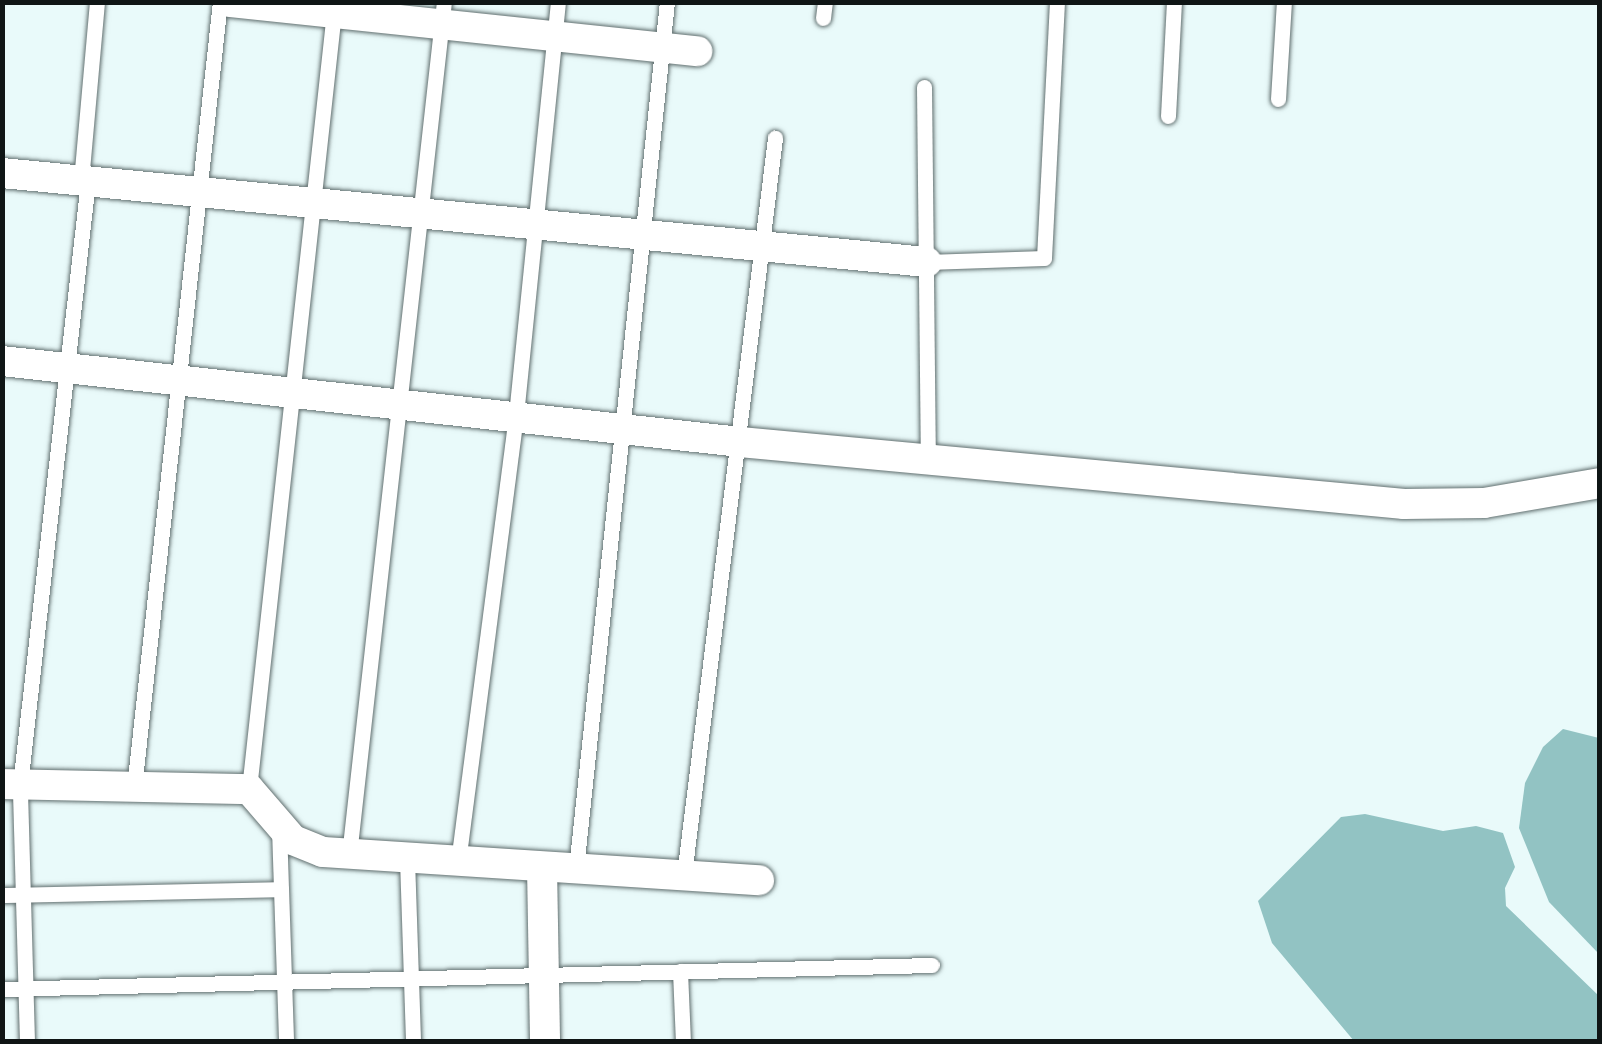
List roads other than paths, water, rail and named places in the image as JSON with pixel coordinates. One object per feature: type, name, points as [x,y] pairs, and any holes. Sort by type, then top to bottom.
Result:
[{"type":"street","points":[[229,2],[443,13],[554,36],[697,51]]},
{"type":"street","points":[[2,173],[927,262]]},
{"type":"street","points":[[2,360],[740,442],[1404,504],[1484,503],[1600,484]]},
{"type":"street","points":[[11,785],[249,789],[279,828],[304,848],[348,855],[759,880]]},
{"type":"street","points":[[542,867],[545,1042]]},
{"type":"lane","points":[[27,1042],[23,894],[11,785],[69,368],[97,2]]},
{"type":"lane","points":[[134,788],[220,2]]},
{"type":"lane","points":[[458,862],[516,415],[558,2]]},
{"type":"lane","points":[[576,869],[667,2]]},
{"type":"lane","points":[[927,262],[1044,258],[1057,2]]},
{"type":"lane","points":[[1168,116],[1174,2]]},
{"type":"lane","points":[[1278,99],[1284,2]]},
{"type":"lane","points":[[249,789],[334,8]]},
{"type":"lane","points":[[348,855],[403,402],[443,13]]},
{"type":"lane","points":[[924,87],[928,460]]},
{"type":"lane","points":[[684,876],[775,138]]},
{"type":"lane","points":[[279,828],[286,1042]]},
{"type":"lane","points":[[406,859],[413,1042]]},
{"type":"lane","points":[[2,895],[281,889]]},
{"type":"lane","points":[[2,989],[932,966]]},
{"type":"lane","points":[[680,972],[682,1042]]},
{"type":"water","points":[[1563,729],[1599,738],[1599,954],[1549,902],[1519,828],[1525,783],[1543,747]]},
{"type":"water","points":[[1365,814],[1443,831],[1476,826],[1503,833],[1515,867],[1505,888],[1506,906],[1599,996],[1599,1041],[1354,1041],[1272,943],[1258,901],[1341,817]]}]
